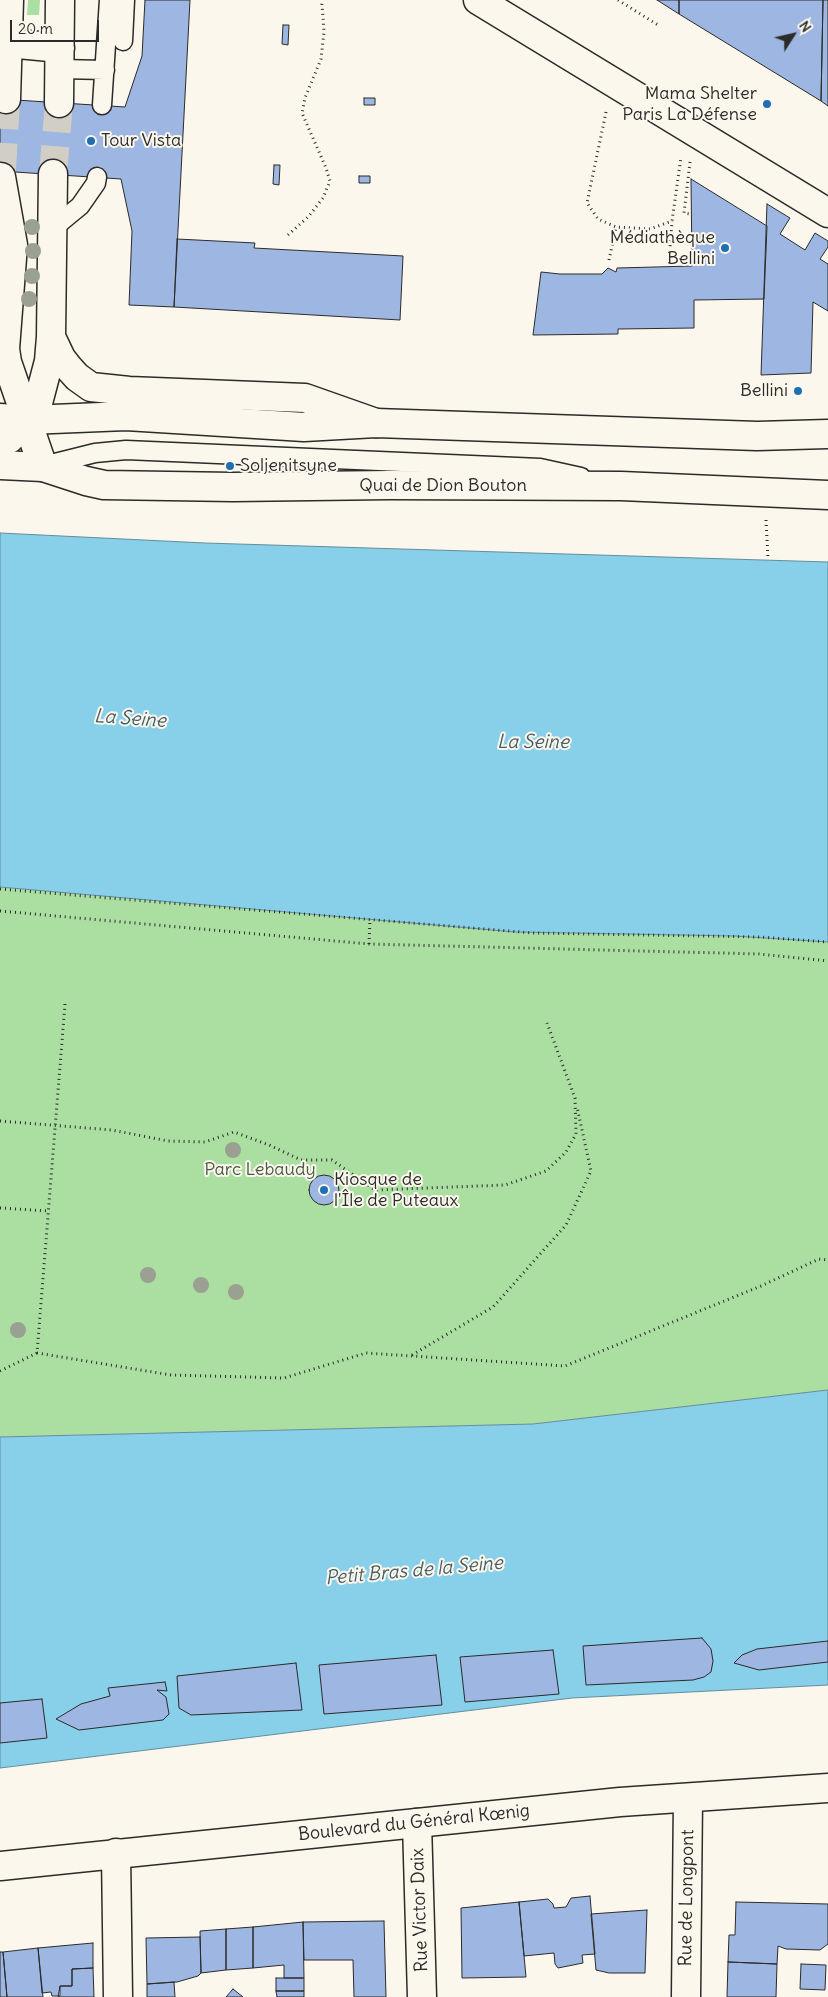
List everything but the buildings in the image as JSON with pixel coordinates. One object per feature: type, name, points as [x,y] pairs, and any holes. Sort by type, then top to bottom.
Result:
[{"type":"main road","points":[[6,99],[9,0]]},
{"type":"main road","points":[[59,102],[60,0]]},
{"type":"main road","points":[[478,0],[828,213]]},
{"type":"main road","points":[[8,43],[60,58]]},
{"type":"main road","points":[[0,441],[9,438],[28,420],[38,403],[44,382],[51,337],[53,174]]},
{"type":"main road","points":[[1,177],[13,245],[6,349],[7,362],[43,467]]},
{"type":"main road","points":[[51,337],[61,358],[68,367],[77,377],[91,386],[129,391],[305,398],[376,423]]},
{"type":"main road","points":[[0,418],[28,420],[126,416],[304,426],[376,423],[757,436],[828,434]]},
{"type":"main road","name":"Quai de Dion Bouton","points":[[0,464],[43,467],[104,485],[233,487],[389,485],[621,486],[828,495]]},
{"type":"main road","name":"Boulevard du Général Kœnig","points":[[0,1866],[620,1802],[828,1788]]},
{"type":"main road","name":"Rue de Longpont","points":[[686,1997],[688,1798]]},
{"type":"main road","name":"Rue Victor Daix","points":[[417,1823],[422,1997]]},
{"type":"main road","points":[[116,1853],[118,1997]]},
{"type":"lane","points":[[102,105],[109,0]]},
{"type":"lane","points":[[123,41],[125,0]]},
{"type":"lane","points":[[60,58],[105,70]]},
{"type":"lane","points":[[52,229],[84,201],[96,183],[97,177]]},
{"type":"path","points":[[288,235],[309,216],[323,198],[330,180],[302,113],[305,98],[321,59],[324,32],[323,0]]},
{"type":"path","points":[[618,0],[658,25]]},
{"type":"path","points":[[613,82],[587,203],[598,219],[616,227],[650,229],[672,220]]},
{"type":"path","points":[[690,129],[684,213],[691,214]]},
{"type":"path","points":[[669,261],[672,220],[690,129]]},
{"type":"path","points":[[609,260],[616,227]]},
{"type":"path","points":[[768,537],[768,559]]},
{"type":"path","points":[[0,889],[533,933],[760,937],[828,942]]},
{"type":"path","points":[[0,910],[368,944],[759,954],[828,961]]},
{"type":"path","points":[[368,944],[370,919]]},
{"type":"path","points":[[37,1353],[65,1004]]},
{"type":"path","points":[[412,1356],[493,1307],[566,1225],[591,1171],[575,1098],[548,1023]]},
{"type":"path","points":[[0,1121],[112,1130],[168,1141],[205,1142],[234,1132],[270,1145],[301,1160],[332,1160],[375,1190],[464,1187],[505,1185],[546,1171],[566,1152],[576,1134],[575,1098]]},
{"type":"path","points":[[0,1208],[49,1212]]},
{"type":"path","points":[[0,1371],[37,1353],[171,1375],[284,1378],[366,1353],[565,1366],[761,1286],[819,1259],[828,1260]]},
{"type":"green space","points":[[28,0],[40,0],[39,15],[27,15]]},
{"type":"green space","name":"Parc Lebaudy","points":[[0,887],[515,932],[734,936],[828,942],[828,1390],[533,1424],[0,1437]]},
{"type":"water","name":"La Seine","points":[[0,533],[205,543],[828,562],[828,942],[734,936],[515,932],[0,887]]},
{"type":"water","name":"Petit Bras de la Seine","points":[[828,1390],[828,1685],[572,1698],[0,1768],[0,1437],[533,1424]]},
{"type":"tunnel","points":[[2,171],[6,99]]},
{"type":"tunnel","points":[[53,174],[59,103]]},
{"type":"place","name":"Mama Shelter Paris La Défense","points":[[767,104]]},
{"type":"place","name":"Tour Vista","points":[[91,141]]},
{"type":"place","name":"Médiathèque Bellini","points":[[725,248]]},
{"type":"place","name":"Bellini","points":[[798,391]]},
{"type":"place","name":"Soljenitsyne","points":[[230,466]]},
{"type":"place","name":"Kiosque de l'Île de Puteaux","points":[[324,1190]]}]
